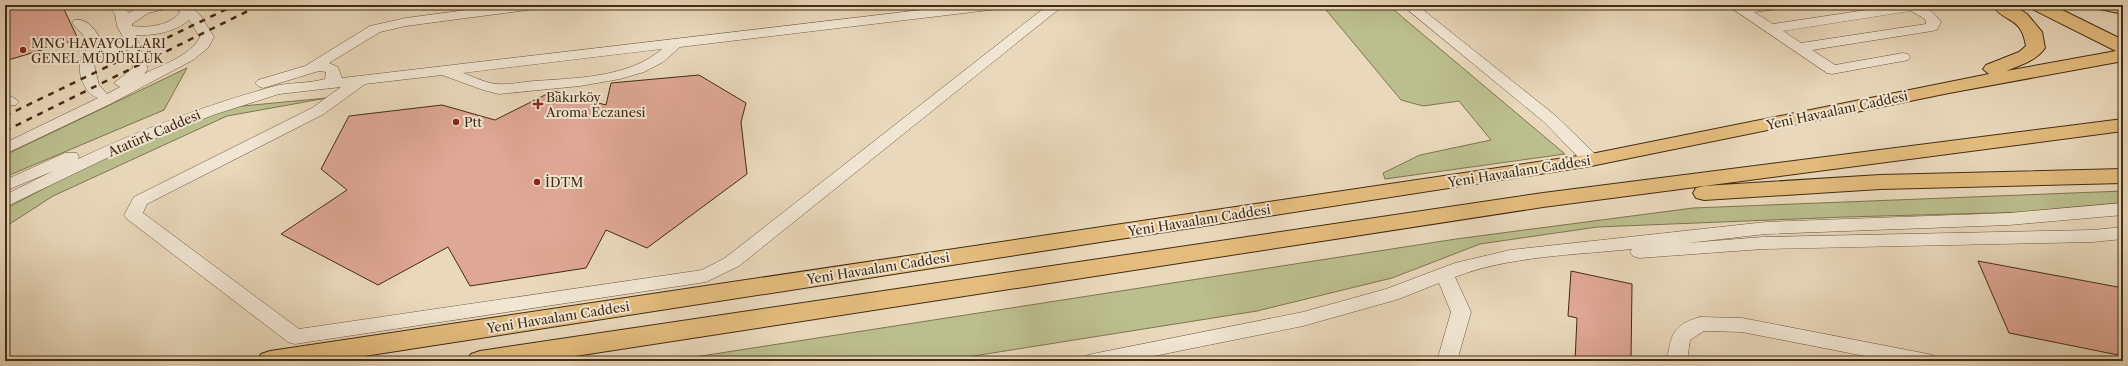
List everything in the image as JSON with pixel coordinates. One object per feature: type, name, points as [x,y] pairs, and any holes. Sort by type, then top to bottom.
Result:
[{"type":"main road","points":[[1949,87],[2007,65],[2026,56],[2036,48],[2033,32],[2021,18],[2001,5]]},
{"type":"main road","points":[[2038,5],[2122,50]]},
{"type":"main road","points":[[2058,5],[2122,50]]},
{"type":"main road","points":[[2106,5],[2123,9]]},
{"type":"main road","name":"Yeni Havaalanı Caddesi","points":[[270,361],[1591,160],[2122,50]]},
{"type":"main road","points":[[480,361],[1543,200],[2123,125]]},
{"type":"main road","points":[[1543,200],[1880,182],[2123,176]]},
{"type":"street","points":[[5,143],[132,78],[141,69],[133,43],[125,27],[122,14],[115,5]]},
{"type":"street","points":[[125,27],[125,22],[135,14],[165,5]]},
{"type":"street","points":[[311,81],[375,29],[421,20],[534,5]]},
{"type":"street","points":[[5,186],[178,110],[311,81],[361,80],[443,71],[998,5]]},
{"type":"street","points":[[361,80],[318,110],[140,201],[133,215],[295,337],[706,276],[732,262],[1057,5]]},
{"type":"street","points":[[1409,5],[1550,118],[1591,160]]},
{"type":"street","points":[[1738,8],[1778,5]]},
{"type":"street","points":[[1770,29],[1912,6],[1933,19],[1934,24],[1932,27],[1799,48]]},
{"type":"street","points":[[5,150],[105,101],[188,57],[203,45],[207,38],[196,19],[182,8],[179,21],[159,29],[139,32],[125,27]]},
{"type":"street","points":[[1738,8],[1832,70],[1903,57]]},
{"type":"street","points":[[79,23],[92,36],[96,44],[87,64],[92,87],[100,94]]},
{"type":"street","points":[[94,51],[108,52],[133,43]]},
{"type":"street","points":[[443,71],[488,87],[499,89],[593,79],[632,72],[657,60],[676,43]]},
{"type":"street","name":"Atatürk Caddesi","points":[[5,202],[93,159],[174,123],[266,93],[311,81]]},
{"type":"street","points":[[1092,361],[1303,319],[1392,294],[1485,261],[1535,252],[1766,228],[2009,219],[2123,209]]},
{"type":"street","points":[[1485,261],[1497,266],[1623,253],[1763,243],[2093,236],[2123,233]]},
{"type":"street","points":[[1445,274],[1461,312],[1447,361]]},
{"type":"street","points":[[1677,361],[1681,336],[1700,324],[1742,325],[1888,357],[1928,361]]},
{"type":"green space","points":[[1322,5],[1388,5],[1565,154],[1385,179],[1383,173],[1420,155],[1491,140],[1459,101],[1423,106],[1401,100]]},
{"type":"green space","points":[[187,68],[164,110],[5,177],[5,155]]},
{"type":"green space","points":[[327,98],[227,116],[53,196],[5,227],[5,209],[100,159],[232,107]]},
{"type":"green space","points":[[2123,191],[2123,204],[2100,210],[1845,217],[1597,227],[1480,244],[1392,278],[1257,311],[942,361],[669,361],[1456,239],[1693,208]]},
{"type":"building","name":"MNG HAVAYOLLARI GENEL MÜDÜRLÜK","points":[[5,5],[62,5],[78,39],[5,61]]},
{"type":"building","name":"İDTM","points":[[699,75],[746,103],[741,122],[747,174],[647,248],[606,230],[586,268],[470,286],[448,247],[378,285],[281,234],[347,190],[321,169],[349,116],[442,105],[495,120],[553,91],[606,105],[611,83]]},
{"type":"building","points":[[1978,261],[2123,288],[2123,356],[2009,333]]},
{"type":"building","points":[[1571,271],[1632,284],[1631,361],[1575,361],[1577,318],[1568,316]]},
{"type":"railway","points":[[5,116],[235,5]]},
{"type":"railway","points":[[5,131],[260,5]]},
{"type":"place","name":"MNG HAVAYOLLARI GENEL MÜDÜRLÜK","points":[[23,50]]},
{"type":"place","name":"Bakırköy Aroma Eczanesi","points":[[538,104]]},
{"type":"place","name":"Ptt","points":[[456,122]]},
{"type":"place","name":"İDTM","points":[[537,182]]}]
